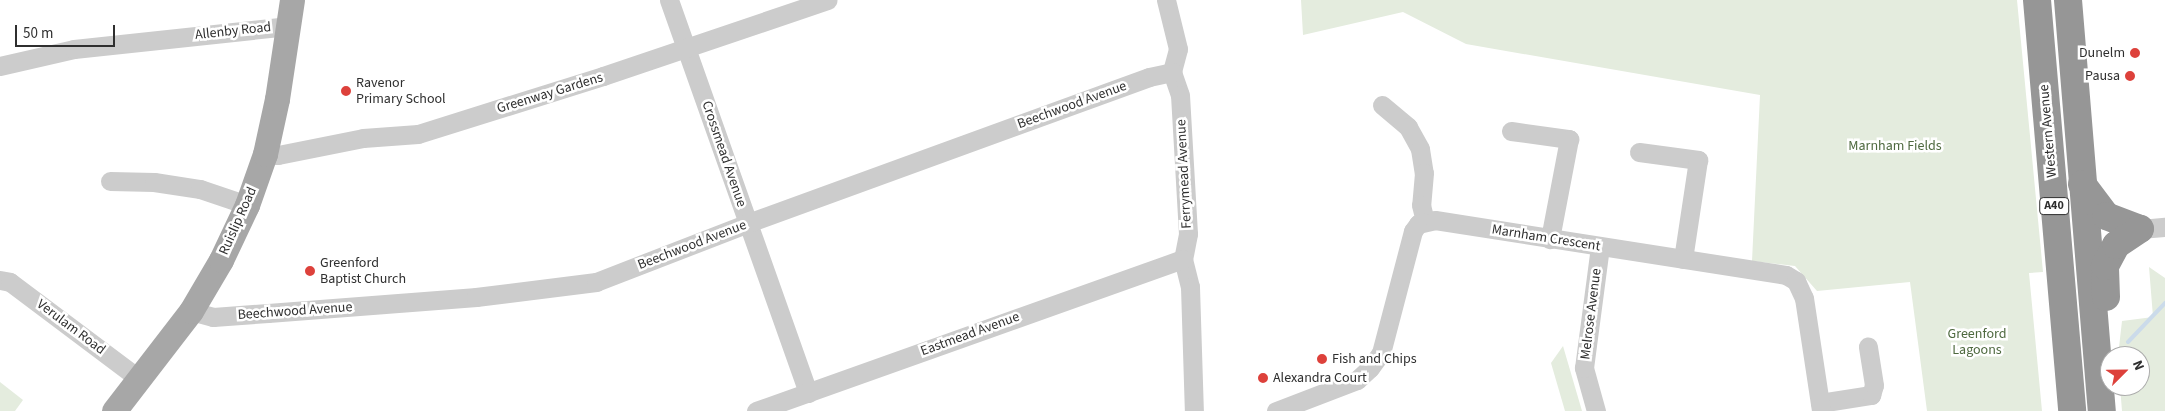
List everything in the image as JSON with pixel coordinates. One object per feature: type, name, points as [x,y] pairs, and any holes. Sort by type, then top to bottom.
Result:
[{"type":"highway","name":"Western Avenue","points":[[2037,0],[2072,411]]},
{"type":"highway","name":"A40","points":[[2068,0],[2102,411]]},
{"type":"highway","points":[[2082,184],[2106,216],[2153,228]]},
{"type":"highway","points":[[2108,411],[2105,266],[2116,245],[2153,228]]},
{"type":"main road","name":"Ruislip Road","points":[[114,411],[191,311],[221,260],[247,205],[265,154],[289,26],[292,0]]},
{"type":"street","name":"Crossmead Avenue","points":[[669,0],[808,393]]},
{"type":"street","name":"Greenway Gardens","points":[[265,154],[278,155],[363,138],[418,134],[828,0]]},
{"type":"street","name":"Ferrymead Avenue","points":[[1166,0],[1178,49],[1172,72],[1180,104],[1188,234],[1183,259],[1190,287],[1194,411]]},
{"type":"street","name":"Allenby Road","points":[[0,66],[74,49],[289,26]]},
{"type":"street","name":"Beechwood Avenue","points":[[191,311],[213,317],[476,297],[596,282],[748,223],[1149,77],[1172,72]]},
{"type":"street","points":[[1276,411],[1357,380],[1381,353],[1413,231],[1425,221],[1421,205],[1424,173],[1420,150],[1408,127],[1382,104]]},
{"type":"street","points":[[1511,132],[1569,139],[1550,239]]},
{"type":"street","points":[[1639,152],[1698,160],[1683,259]]},
{"type":"street","points":[[110,182],[154,182],[200,189],[247,205]]},
{"type":"street","name":"Marnham Crescent","points":[[1425,221],[1443,220],[1550,239],[1786,275],[1796,281],[1804,298],[1821,407]]},
{"type":"street","name":"Melrose Avenue","points":[[1596,411],[1584,368],[1600,246]]},
{"type":"street","name":"Eastmead Avenue","points":[[756,411],[1183,259]]},
{"type":"street","name":"Verulam Road","points":[[0,280],[10,282],[139,379]]},
{"type":"street","points":[[1821,407],[1871,395],[1874,385],[1868,346]]},
{"type":"green space","name":"Marnham Fields","points":[[1301,0],[2017,0],[2043,272],[2029,273],[2042,411],[1927,411],[1910,282],[1817,291],[1795,266],[1752,261],[1760,95],[1466,44],[1403,12],[1303,35]]},
{"type":"green space","points":[[2149,267],[2165,278],[2165,411],[2122,411],[2121,396],[2150,396],[2150,346],[2119,346],[2122,321],[2153,317]]},
{"type":"green space","points":[[1563,346],[1582,411],[1565,411],[1551,363]]},
{"type":"green space","points":[[0,382],[23,400],[15,411],[0,411]]},
{"type":"waterway","points":[[2128,342],[2165,303]]},
{"type":"place","name":"Dunelm","points":[[2135,53]]},
{"type":"place","name":"Pausa","points":[[2130,76]]},
{"type":"place","name":"Ravenor Primary School","points":[[346,91]]},
{"type":"place","name":"Greenford Baptist Church","points":[[310,271]]},
{"type":"place","name":"Fish and Chips","points":[[1322,359]]},
{"type":"place","name":"Alexandra Court","points":[[1263,378]]},
{"type":"park label","name":"Greenford Lagoons","points":[[1977,342]]}]
